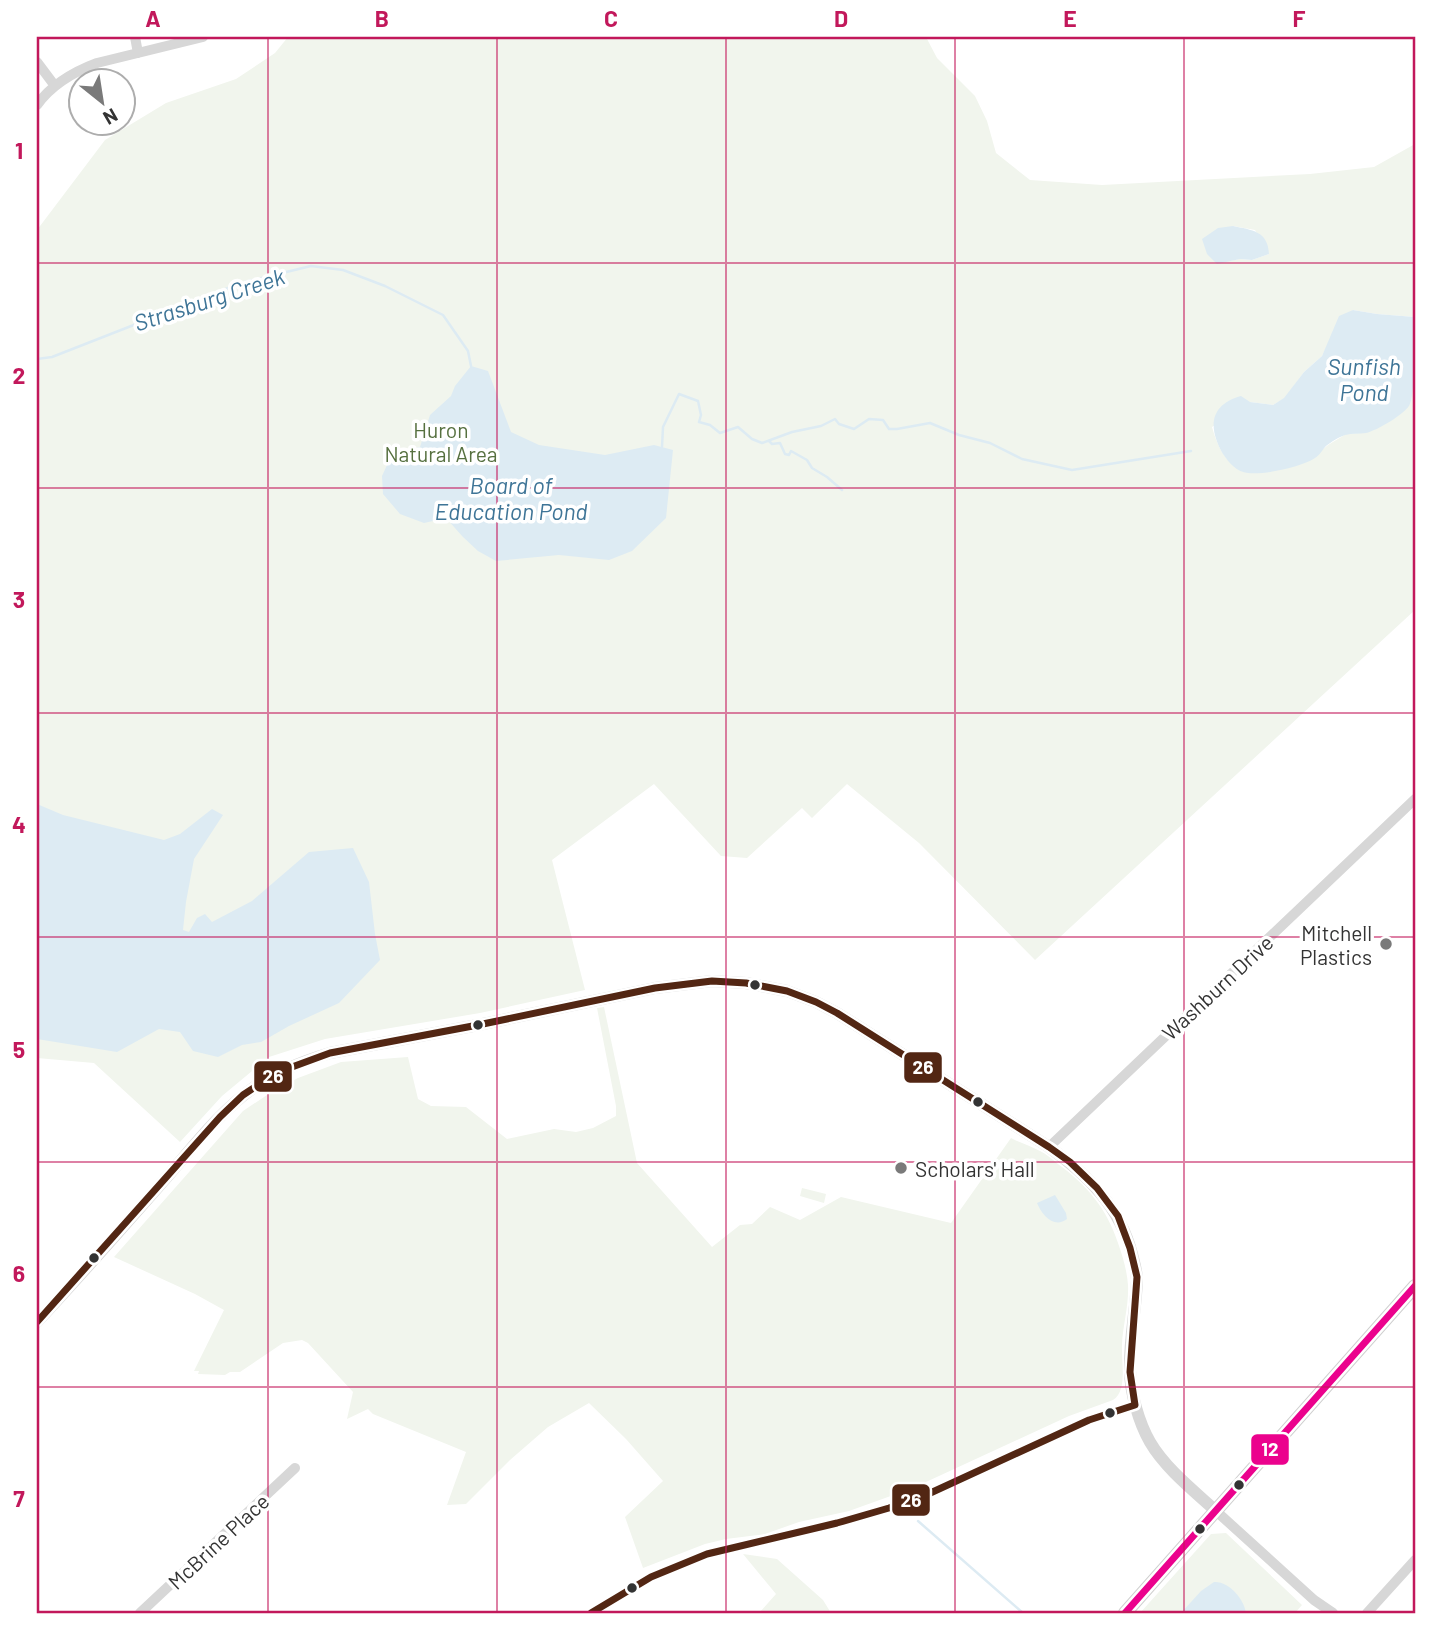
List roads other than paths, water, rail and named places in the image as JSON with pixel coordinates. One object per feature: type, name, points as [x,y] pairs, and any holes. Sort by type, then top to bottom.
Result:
[{"type":"main road","points":[[1125,1613],[1415,1286]]},
{"type":"street","points":[[135,37],[138,53]]},
{"type":"street","points":[[37,105],[66,77],[81,69],[203,37]]},
{"type":"street","points":[[37,62],[55,86]]},
{"type":"street","name":"Washburn Drive","points":[[1049,1147],[1415,799]]},
{"type":"street","points":[[37,1322],[202,1136],[235,1103],[256,1086],[306,1060],[655,988],[712,981],[746,983],[787,991],[837,1013],[1049,1147],[1070,1162],[1097,1188],[1118,1216],[1137,1277],[1130,1372],[1135,1405],[1150,1442],[1172,1471],[1314,1600],[1333,1613]]},
{"type":"street","points":[[591,1613],[651,1577],[707,1554],[889,1508],[926,1495],[1089,1420],[1135,1405]]},
{"type":"street","name":"McBrine Place","points":[[140,1613],[295,1468]]},
{"type":"street","points":[[1367,1613],[1415,1560]]},
{"type":"water","points":[[1233,226],[1262,236],[1266,240],[1269,254],[1252,260],[1240,259],[1217,264],[1207,254],[1202,239],[1218,228]]},
{"type":"water","name":"Sunfish Pond","points":[[1353,310],[1415,317],[1415,378],[1408,408],[1371,432],[1348,434],[1338,438],[1326,446],[1317,457],[1301,464],[1263,473],[1248,473],[1237,469],[1218,444],[1214,427],[1217,411],[1230,400],[1241,396],[1250,402],[1273,405],[1284,398],[1304,372],[1322,356],[1339,316]]},
{"type":"water","name":"Board of Education Pond","points":[[471,366],[488,371],[511,432],[539,445],[605,455],[654,445],[673,450],[666,518],[632,551],[609,560],[559,555],[496,561],[478,551],[446,518],[424,523],[400,514],[383,494],[382,476],[393,452],[420,447],[430,415],[451,396],[455,386]]},
{"type":"water","points":[[37,804],[63,815],[164,840],[180,834],[212,809],[223,815],[194,859],[183,930],[189,932],[197,918],[205,914],[212,922],[252,901],[309,852],[353,848],[369,882],[380,960],[339,1003],[261,1042],[242,1045],[218,1057],[193,1051],[180,1032],[159,1029],[117,1052],[37,1039]]},
{"type":"water","points":[[1055,1195],[1066,1213],[1067,1219],[1062,1222],[1049,1219],[1037,1203]]},
{"type":"water","points":[[1214,1582],[1225,1584],[1235,1592],[1246,1613],[1181,1613],[1201,1591]]},
{"type":"waterway","name":"Strasburg Creek","points":[[37,359],[52,357],[241,283],[311,266],[343,270],[385,286],[443,315],[468,351],[471,366]]},
{"type":"waterway","points":[[662,447],[663,427],[679,394],[698,401],[701,415],[699,422],[710,425],[720,433],[738,427],[752,439],[762,443],[792,432],[821,426],[835,419],[839,424],[854,429],[869,419],[883,420],[889,429],[930,423],[959,435],[990,443],[1022,459],[1072,470],[1191,451]]},
{"type":"waterway","points":[[769,441],[772,444],[780,443],[785,454],[789,455],[791,451],[807,460],[812,468],[842,490]]},
{"type":"waterway","points":[[918,1521],[1023,1613]]},
{"type":"place","name":"Mitchell Plastics","points":[[1386,944]]},
{"type":"place","name":"Scholars' Hall","points":[[901,1168]]},
{"type":"park label","name":"Huron Natural Area","points":[[441,441]]}]
